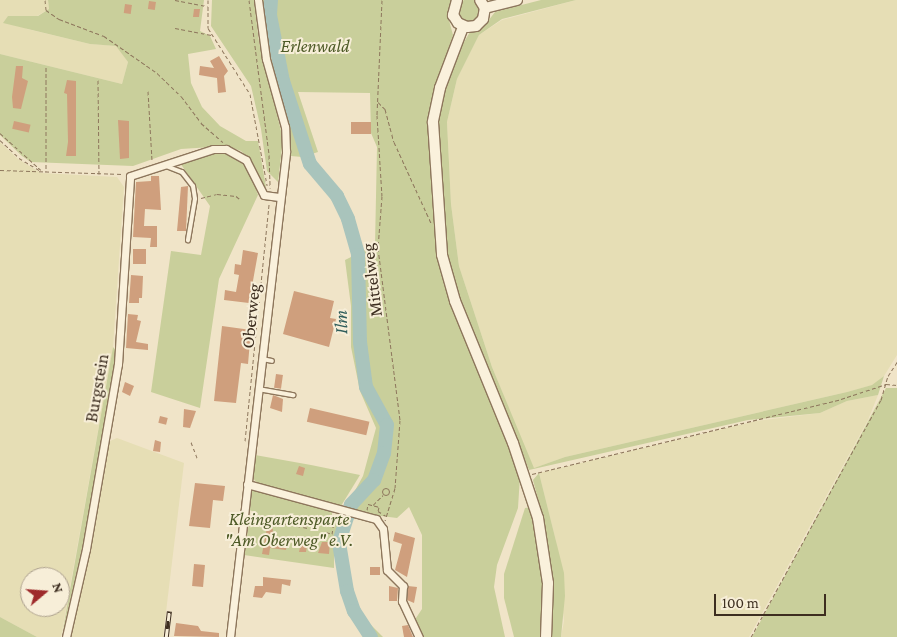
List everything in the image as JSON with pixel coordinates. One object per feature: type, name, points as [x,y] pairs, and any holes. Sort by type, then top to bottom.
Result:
[{"type":"main road","points":[[457,0],[453,15],[464,27]]},
{"type":"main road","points":[[464,27],[480,23],[482,4],[517,0]]},
{"type":"main road","points":[[464,27],[446,67],[434,115],[442,255],[455,301],[526,476],[546,556],[549,601],[546,637]]},
{"type":"street","name":"Oberweg","points":[[230,637],[279,197],[288,159],[285,127],[266,59],[258,0]]},
{"type":"street","points":[[130,176],[213,149],[226,149],[246,160],[260,191],[270,196],[279,197]]},
{"type":"street","name":"Burgstein","points":[[66,637],[86,549],[118,364],[130,176]]},
{"type":"street","points":[[247,484],[358,514],[381,523],[387,570],[403,586],[402,602],[420,637]]},
{"type":"lane","points":[[164,165],[182,172],[193,186],[195,199],[188,240]]},
{"type":"lane","points":[[261,359],[272,361]]},
{"type":"lane","points":[[258,389],[292,395]]},
{"type":"path","points":[[45,0],[46,10],[58,19],[104,36],[152,68],[181,96],[226,149]]},
{"type":"path","points":[[174,0],[208,6]]},
{"type":"path","points":[[208,0],[206,16],[212,35],[250,94],[270,196]]},
{"type":"path","points":[[244,447],[270,196],[269,155],[249,0]]},
{"type":"path","name":"Mittelweg","points":[[381,523],[387,516],[394,494],[400,406],[378,248],[382,196],[378,102],[382,0]]},
{"type":"path","points":[[175,28],[212,35]]},
{"type":"path","points":[[46,67],[46,171]]},
{"type":"path","points":[[98,80],[99,174]]},
{"type":"path","points":[[148,91],[152,168]]},
{"type":"path","points":[[378,102],[385,109],[394,142],[431,224]]},
{"type":"path","points":[[0,133],[41,171]]},
{"type":"path","points":[[0,140],[20,158],[41,171]]},
{"type":"path","points":[[0,170],[130,176]]},
{"type":"path","points":[[195,199],[217,194],[236,196],[241,200]]},
{"type":"path","points":[[751,637],[881,400],[886,384],[897,362]]},
{"type":"path","points":[[526,476],[841,399],[886,384],[897,385]]},
{"type":"path","points":[[191,442],[197,458]]},
{"type":"path","points":[[373,505],[383,494],[384,489],[394,494]]},
{"type":"path","points":[[383,494],[389,492]]},
{"type":"path","points":[[368,504],[379,507],[378,511],[377,515],[366,512],[368,504]]},
{"type":"path","points":[[326,532],[332,534],[339,509]]},
{"type":"path","points":[[378,511],[387,516]]},
{"type":"path","points":[[243,517],[266,518],[308,528]]},
{"type":"shaded area","points":[[0,0],[48,0],[49,9],[37,16],[8,16],[27,29],[90,44],[117,46],[128,62],[122,84],[0,54]]},
{"type":"shaded area","points":[[576,0],[897,0],[897,355],[884,376],[873,385],[565,457],[534,468],[532,466],[492,367],[459,266],[451,204],[447,122],[457,79],[479,35],[502,20]]},
{"type":"shaded area","points":[[0,142],[18,159],[41,173],[117,177],[124,187],[113,347],[70,587],[70,567],[20,567],[20,617],[65,617],[61,637],[37,637],[0,617]]},
{"type":"shaded area","points":[[878,395],[868,420],[749,637],[561,637],[564,621],[556,541],[539,473],[756,421],[820,413],[847,401]]},
{"type":"shaded area","points":[[117,438],[184,463],[163,637],[70,637],[98,504],[105,449],[110,441]]},
{"type":"green space","points":[[469,-1],[477,3],[481,11],[477,19],[469,23],[461,19],[457,11],[461,3]]},
{"type":"green space","points":[[48,0],[204,0],[200,31],[210,36],[216,49],[188,54],[191,83],[202,107],[220,126],[246,141],[258,141],[266,187],[262,186],[249,159],[241,151],[227,146],[181,149],[133,166],[31,162],[22,156],[0,135],[0,54],[122,84],[128,62],[116,46],[90,44],[3,23],[8,16],[38,16],[49,9]]},
{"type":"green space","points":[[212,0],[254,0],[259,42],[283,139],[278,182],[267,171],[261,129],[251,86],[211,26]]},
{"type":"green space","name":"Erlenwald","points":[[262,0],[452,0],[447,13],[453,35],[432,99],[428,130],[432,195],[444,285],[520,476],[518,508],[497,565],[494,587],[505,637],[422,637],[414,621],[422,609],[422,535],[409,507],[397,518],[366,514],[346,507],[363,476],[376,428],[360,391],[351,347],[351,306],[345,260],[375,245],[377,147],[371,133],[370,93],[298,92],[318,152],[302,157],[291,156],[287,125],[262,18]]},
{"type":"green space","points":[[541,0],[576,0],[502,19],[479,35],[457,79],[447,122],[451,204],[459,266],[492,367],[534,468],[565,457],[847,392],[872,385],[884,376],[878,395],[847,401],[820,413],[748,420],[529,470],[455,286],[446,251],[438,119],[452,62],[470,32],[485,25],[495,12]]},
{"type":"green space","points":[[218,151],[238,156],[248,166],[258,195],[219,279],[200,408],[151,392],[171,251],[201,255],[210,206],[180,163]]},
{"type":"green space","points":[[113,347],[117,352],[86,532],[70,601],[70,590]]},
{"type":"green space","points":[[886,388],[897,388],[897,637],[752,637]]},
{"type":"green space","points":[[255,455],[360,475],[341,506],[258,484],[252,477]]},
{"type":"green space","points":[[539,473],[564,573],[565,596],[561,637],[550,637],[553,579],[543,518],[533,480]]},
{"type":"green space","name":"Kleingartensparte \"Am Oberweg\" e.V.","points":[[253,489],[332,511],[332,518],[339,520],[334,537],[334,568],[244,555],[249,522],[257,520],[258,513],[249,510],[250,490]]},
{"type":"green space","points":[[531,507],[544,577],[541,637],[514,637],[504,598],[504,574],[525,508]]},
{"type":"green space","points":[[0,617],[37,637],[0,637]]},
{"type":"green space","points":[[367,621],[383,637],[370,637]]},
{"type":"building","points":[[149,1],[156,2],[155,10],[148,9]]},
{"type":"building","points":[[125,4],[132,5],[131,14],[124,13]]},
{"type":"building","points":[[194,9],[200,9],[199,17],[193,17]]},
{"type":"building","points":[[219,56],[228,71],[224,76],[226,92],[218,93],[217,78],[199,75],[200,66],[214,68],[210,61]]},
{"type":"building","points":[[16,66],[23,66],[22,78],[28,81],[21,109],[13,108],[12,97]]},
{"type":"building","points":[[67,80],[76,81],[76,156],[66,156],[68,142],[67,94],[64,93]]},
{"type":"building","points":[[118,120],[129,121],[129,158],[120,159]]},
{"type":"building","points":[[14,121],[31,125],[29,133],[12,129]]},
{"type":"building","points":[[351,122],[371,122],[371,134],[351,134]]},
{"type":"building","points":[[151,176],[159,176],[161,210],[145,209],[144,226],[157,226],[157,247],[150,247],[151,238],[133,237],[136,182],[151,181]]},
{"type":"building","points":[[188,186],[186,231],[177,231],[181,187]]},
{"type":"building","points":[[133,249],[146,249],[146,264],[133,264]]},
{"type":"building","points":[[243,250],[258,253],[249,303],[224,300],[225,290],[236,292],[239,275],[234,274],[235,264],[241,265]]},
{"type":"building","points":[[131,275],[143,276],[142,298],[139,298],[139,303],[129,303]]},
{"type":"building","points":[[294,291],[334,301],[330,318],[336,319],[329,347],[283,334]]},
{"type":"building","points":[[128,314],[138,315],[137,320],[141,321],[136,342],[148,344],[148,350],[126,348]]},
{"type":"building","points":[[222,326],[251,330],[248,364],[241,363],[236,403],[214,401]]},
{"type":"building","points":[[276,374],[283,375],[281,389],[274,388]]},
{"type":"building","points":[[125,382],[134,386],[130,396],[122,392]]},
{"type":"building","points":[[273,395],[283,399],[282,412],[270,408]]},
{"type":"building","points":[[310,408],[369,422],[366,435],[307,422]]},
{"type":"building","points":[[184,409],[196,411],[190,428],[183,427]]},
{"type":"building","points":[[160,416],[168,418],[166,425],[158,423]]},
{"type":"building","points":[[155,440],[161,442],[160,452],[153,451]]},
{"type":"building","points":[[299,466],[305,468],[303,476],[296,474]]},
{"type":"building","points":[[195,483],[225,486],[223,501],[213,500],[210,528],[189,526]]},
{"type":"building","points":[[267,528],[273,529],[272,541],[287,543],[286,550],[270,548],[269,555],[262,554]]},
{"type":"building","points":[[395,532],[415,538],[407,577],[395,570],[402,544],[393,541]]},
{"type":"building","points":[[322,542],[330,542],[329,554],[318,553]]},
{"type":"building","points":[[301,543],[307,544],[306,552],[299,552]]},
{"type":"building","points":[[194,564],[205,565],[203,587],[192,586]]},
{"type":"building","points":[[370,567],[380,567],[380,575],[370,575]]},
{"type":"building","points":[[263,577],[291,580],[290,586],[282,584],[281,594],[266,592],[262,598],[253,597],[255,586],[263,586]]},
{"type":"building","points":[[389,586],[398,588],[397,601],[389,601]]},
{"type":"building","points":[[408,586],[417,587],[414,603],[407,600]]},
{"type":"building","points":[[176,623],[198,626],[201,631],[219,633],[219,637],[174,636]]},
{"type":"building","points":[[408,625],[413,637],[404,637],[402,626]]},
{"type":"waterway","name":"Ilm","points":[[271,0],[270,15],[283,81],[310,164],[337,196],[348,219],[358,255],[360,342],[366,387],[387,425],[384,453],[374,480],[351,505],[339,543],[347,591],[354,611],[371,637]]},
{"type":"railway","points":[[166,637],[169,611]]}]
